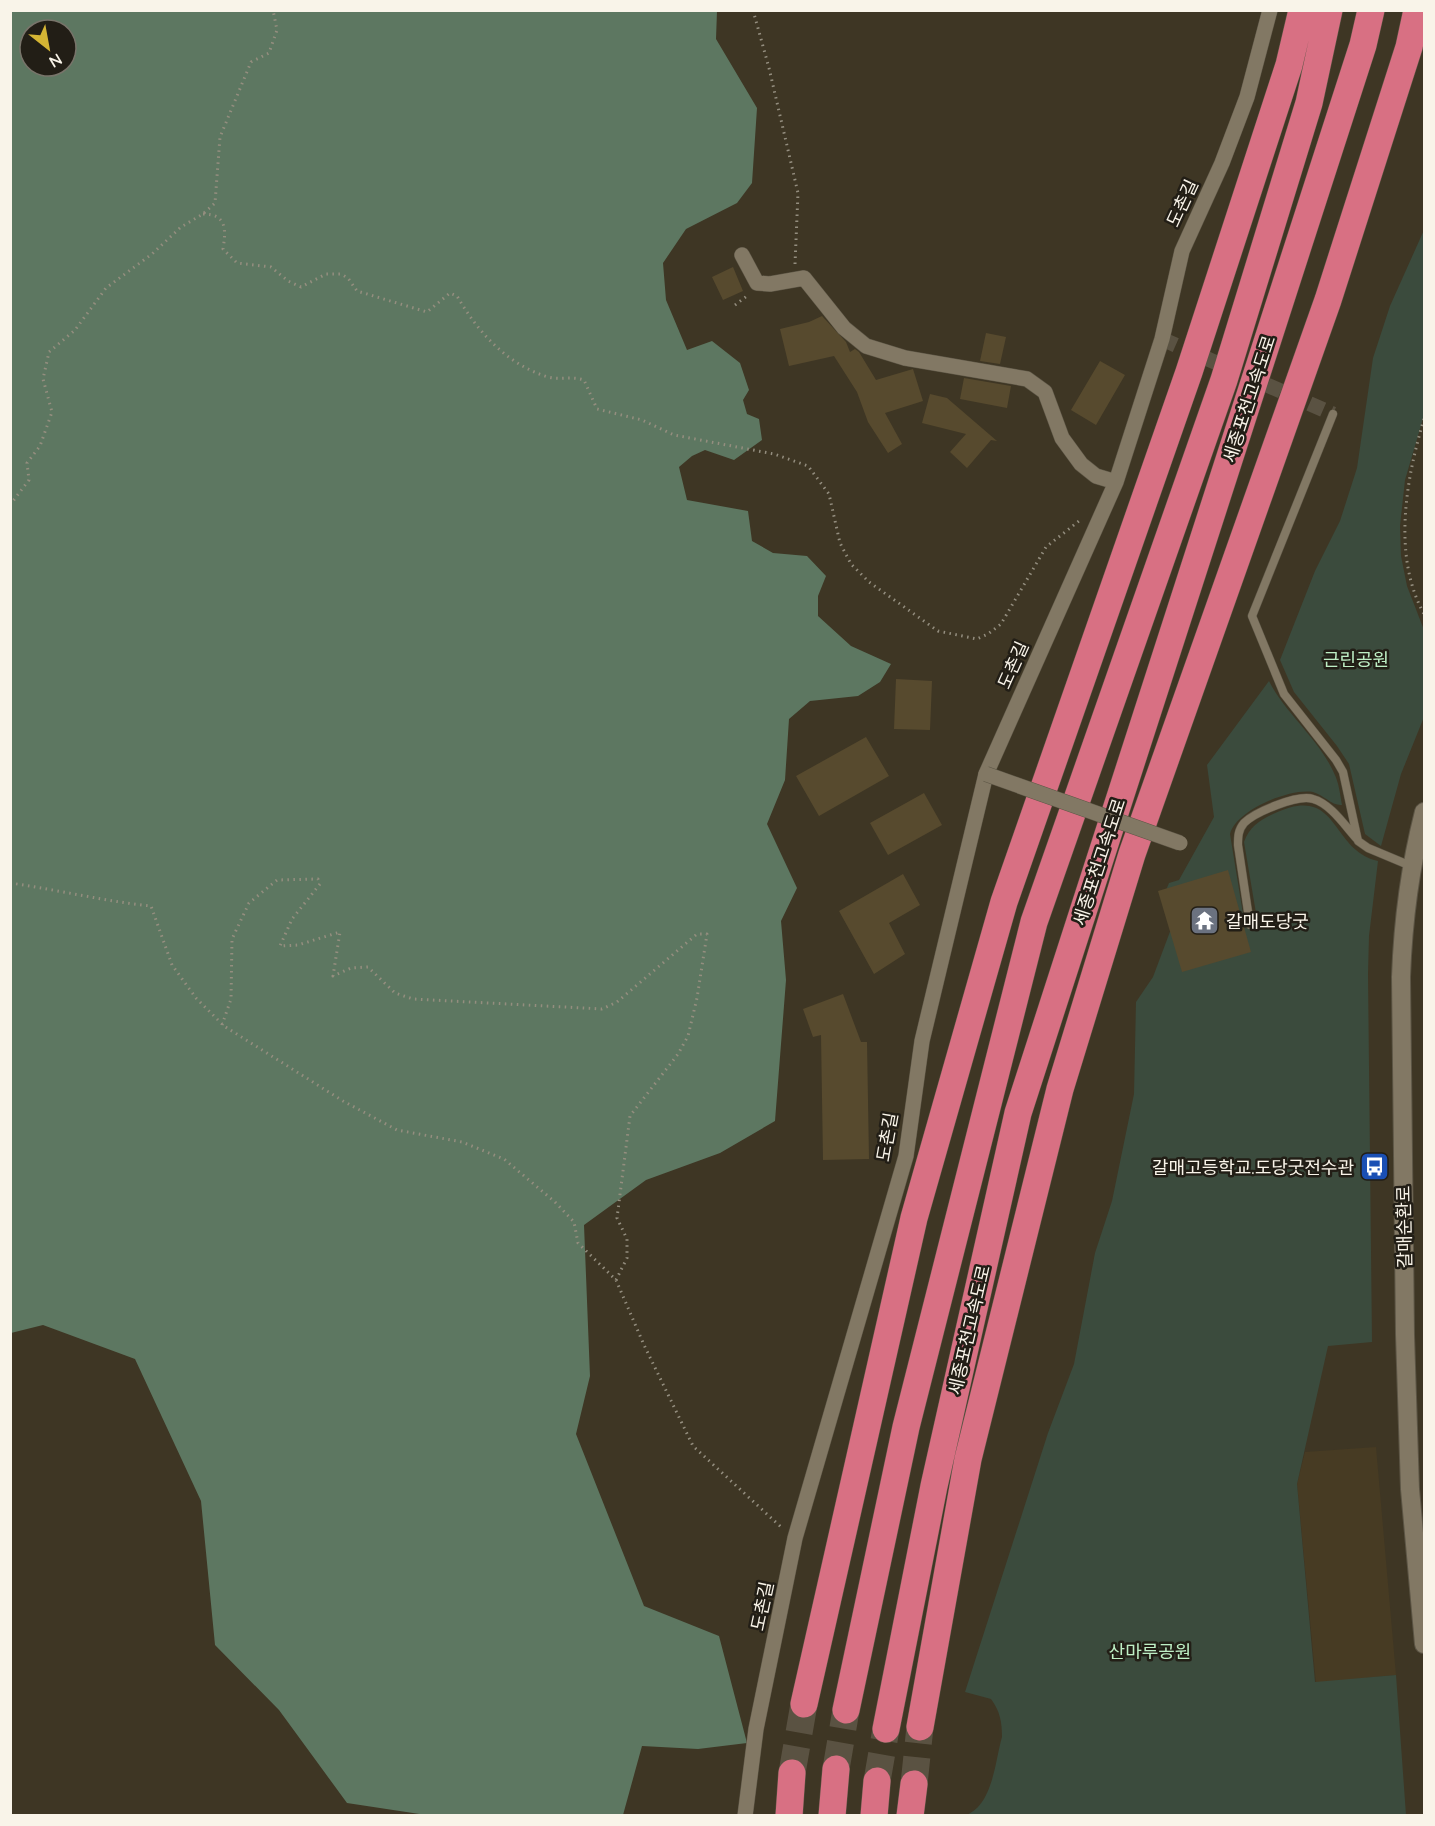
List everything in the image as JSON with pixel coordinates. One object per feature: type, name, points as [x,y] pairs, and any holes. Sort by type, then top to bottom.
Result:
[{"type":"highway","points":[[804,1704],[914,1218],[1004,902],[1204,328],[1286,76],[1302,10]]},
{"type":"highway","name":"세종포천고속도로","points":[[846,1710],[906,1427],[1034,922],[1224,380],[1309,103],[1329,10]]},
{"type":"highway","name":"세종포천고속도로","points":[[886,1729],[934,1486],[1018,1113],[1363,45],[1371,10]]},
{"type":"highway","points":[[920,1727],[968,1459],[1060,1089],[1132,854],[1328,300],[1409,47],[1417,10]]},
{"type":"highway","points":[[832,1815],[836,1769]]},
{"type":"highway","points":[[789,1815],[792,1773]]},
{"type":"highway","points":[[874,1815],[877,1781]]},
{"type":"highway","points":[[910,1815],[914,1784]]},
{"type":"street","name":"도촌길","points":[[745,1815],[756,1729],[796,1535],[906,1156],[922,1041],[986,774],[1116,482],[1162,339],[1182,251],[1222,163],[1247,97],[1270,10]]},
{"type":"street","points":[[742,255],[757,283],[770,284],[804,278],[844,328],[866,346],[905,358],[1027,379],[1045,392],[1062,438],[1081,464],[1096,476],[1116,482]]},
{"type":"street","points":[[986,774],[1180,843]]},
{"type":"street","name":"갈매순환로","points":[[1425,812],[1411,866],[1402,922],[1401,977],[1405,1335],[1410,1489],[1425,1644]]},
{"type":"lane","points":[[1333,414],[1252,616],[1284,694],[1343,772],[1358,841]]},
{"type":"lane","points":[[1250,925],[1238,833],[1244,823],[1276,806],[1297,799],[1312,798],[1325,805],[1358,841],[1374,852],[1411,866]]},
{"type":"path","points":[[10,505],[29,480],[27,463],[40,447],[52,412],[43,379],[48,352],[75,330],[106,288],[152,254],[181,227],[203,214],[215,203],[220,136],[251,62],[269,53],[277,30],[273,10]]},
{"type":"path","points":[[753,10],[770,68],[798,193],[794,252],[795,266],[804,278]]},
{"type":"path","points":[[203,214],[213,214],[222,220],[226,227],[223,249],[237,262],[271,267],[288,281],[301,287],[326,274],[341,274],[348,278],[357,291],[427,312],[450,293],[457,296],[491,345],[545,376],[575,377],[584,380],[597,409],[642,420],[674,435],[774,454],[808,466],[829,494],[840,543],[851,564],[869,582],[938,631],[977,639],[1001,624],[1046,547],[1108,501]]},
{"type":"path","points":[[1425,419],[1405,509],[1407,564],[1425,614]]},
{"type":"path","points":[[222,1025],[231,999],[232,939],[249,903],[277,879],[318,879],[320,884],[292,919],[280,946],[298,945],[340,932],[333,976],[351,968],[368,967],[395,993],[413,999],[602,1009],[617,1002],[697,934],[707,934],[698,998],[688,1036],[678,1054],[630,1116],[616,1218],[627,1239],[627,1258],[616,1280]]},
{"type":"path","points":[[10,884],[48,889],[96,900],[152,906],[172,965],[196,998],[222,1025],[333,1096],[397,1130],[462,1142],[504,1159],[574,1222],[578,1243],[616,1280],[644,1345],[693,1446],[780,1527],[796,1535]]},
{"type":"shaded area","points":[[1376,1447],[1396,1675],[1316,1683],[1297,1484],[1305,1452]]},
{"type":"green space","points":[[10,11],[717,11],[716,39],[757,108],[752,183],[737,203],[686,229],[663,263],[666,300],[687,350],[712,341],[740,363],[749,390],[743,400],[747,414],[759,419],[762,440],[734,460],[705,450],[692,456],[679,467],[687,500],[748,511],[752,541],[773,553],[807,556],[826,576],[818,596],[818,616],[851,646],[891,664],[880,682],[858,696],[810,701],[789,719],[785,780],[767,824],[797,888],[781,921],[786,980],[775,1121],[720,1153],[646,1180],[584,1225],[590,1376],[576,1434],[644,1606],[719,1636],[747,1743],[698,1749],[642,1746],[623,1815],[426,1815],[347,1803],[279,1710],[215,1645],[201,1501],[135,1359],[43,1325],[11,1333]]},
{"type":"green space","name":"근린공원","points":[[1424,230],[1424,415],[1405,480],[1400,526],[1401,556],[1407,586],[1424,630],[1424,717],[1401,774],[1381,846],[1365,834],[1349,764],[1294,692],[1280,660],[1315,571],[1340,521],[1357,468],[1373,358],[1390,306]]},
{"type":"green space","name":"산마루공원","points":[[1269,681],[1284,705],[1328,761],[1337,781],[1342,805],[1335,804],[1313,792],[1291,794],[1265,802],[1234,825],[1230,834],[1244,920],[1242,924],[1258,925],[1244,842],[1256,825],[1273,814],[1295,806],[1311,806],[1323,812],[1350,845],[1362,855],[1378,861],[1369,936],[1368,974],[1372,1342],[1328,1346],[1297,1484],[1315,1682],[1396,1675],[1406,1815],[966,1815],[982,1802],[992,1781],[1002,1737],[1002,1726],[997,1708],[991,1699],[965,1692],[1048,1433],[1074,1364],[1095,1253],[1112,1201],[1134,1094],[1136,1002],[1153,977],[1171,929],[1162,900],[1169,883],[1179,880],[1214,817],[1207,765]]},
{"type":"building","points":[[733,267],[743,291],[723,300],[712,277]]},
{"type":"building","points":[[822,316],[846,342],[850,352],[855,349],[859,352],[876,380],[913,369],[923,401],[885,413],[902,444],[888,453],[868,422],[857,392],[834,356],[789,366],[780,329],[809,322]]},
{"type":"building","points":[[986,333],[1006,337],[1000,364],[980,361]]},
{"type":"building","points":[[1100,361],[1125,375],[1096,425],[1071,410]]},
{"type":"building","points":[[964,378],[1011,386],[1007,408],[960,399]]},
{"type":"building","points":[[930,394],[947,398],[997,441],[991,440],[967,468],[950,452],[966,434],[922,423]]},
{"type":"building","points":[[896,679],[932,681],[930,730],[894,729]]},
{"type":"building","points":[[866,737],[889,776],[819,816],[796,776]]},
{"type":"building","points":[[924,793],[942,825],[888,855],[870,823]]},
{"type":"building","name":"갈매도당굿","points":[[1228,870],[1251,952],[1182,972],[1158,891]]},
{"type":"building","points":[[903,874],[920,905],[889,923],[905,954],[874,974],[839,911]]},
{"type":"building","points":[[843,994],[861,1042],[867,1042],[869,1159],[823,1160],[821,1035],[813,1037],[803,1009]]},
{"type":"tunnel","points":[[1162,339],[1333,414]]},
{"type":"tunnel","points":[[792,1773],[804,1704]]},
{"type":"tunnel","points":[[836,1769],[846,1710]]},
{"type":"tunnel","points":[[914,1784],[920,1727]]},
{"type":"tunnel","points":[[877,1781],[886,1729]]},
{"type":"place","name":"갈매도당굿","points":[[1205,921]]},
{"type":"place","name":"갈매고등학교.도당굿전수관","points":[[1375,1167]]}]
